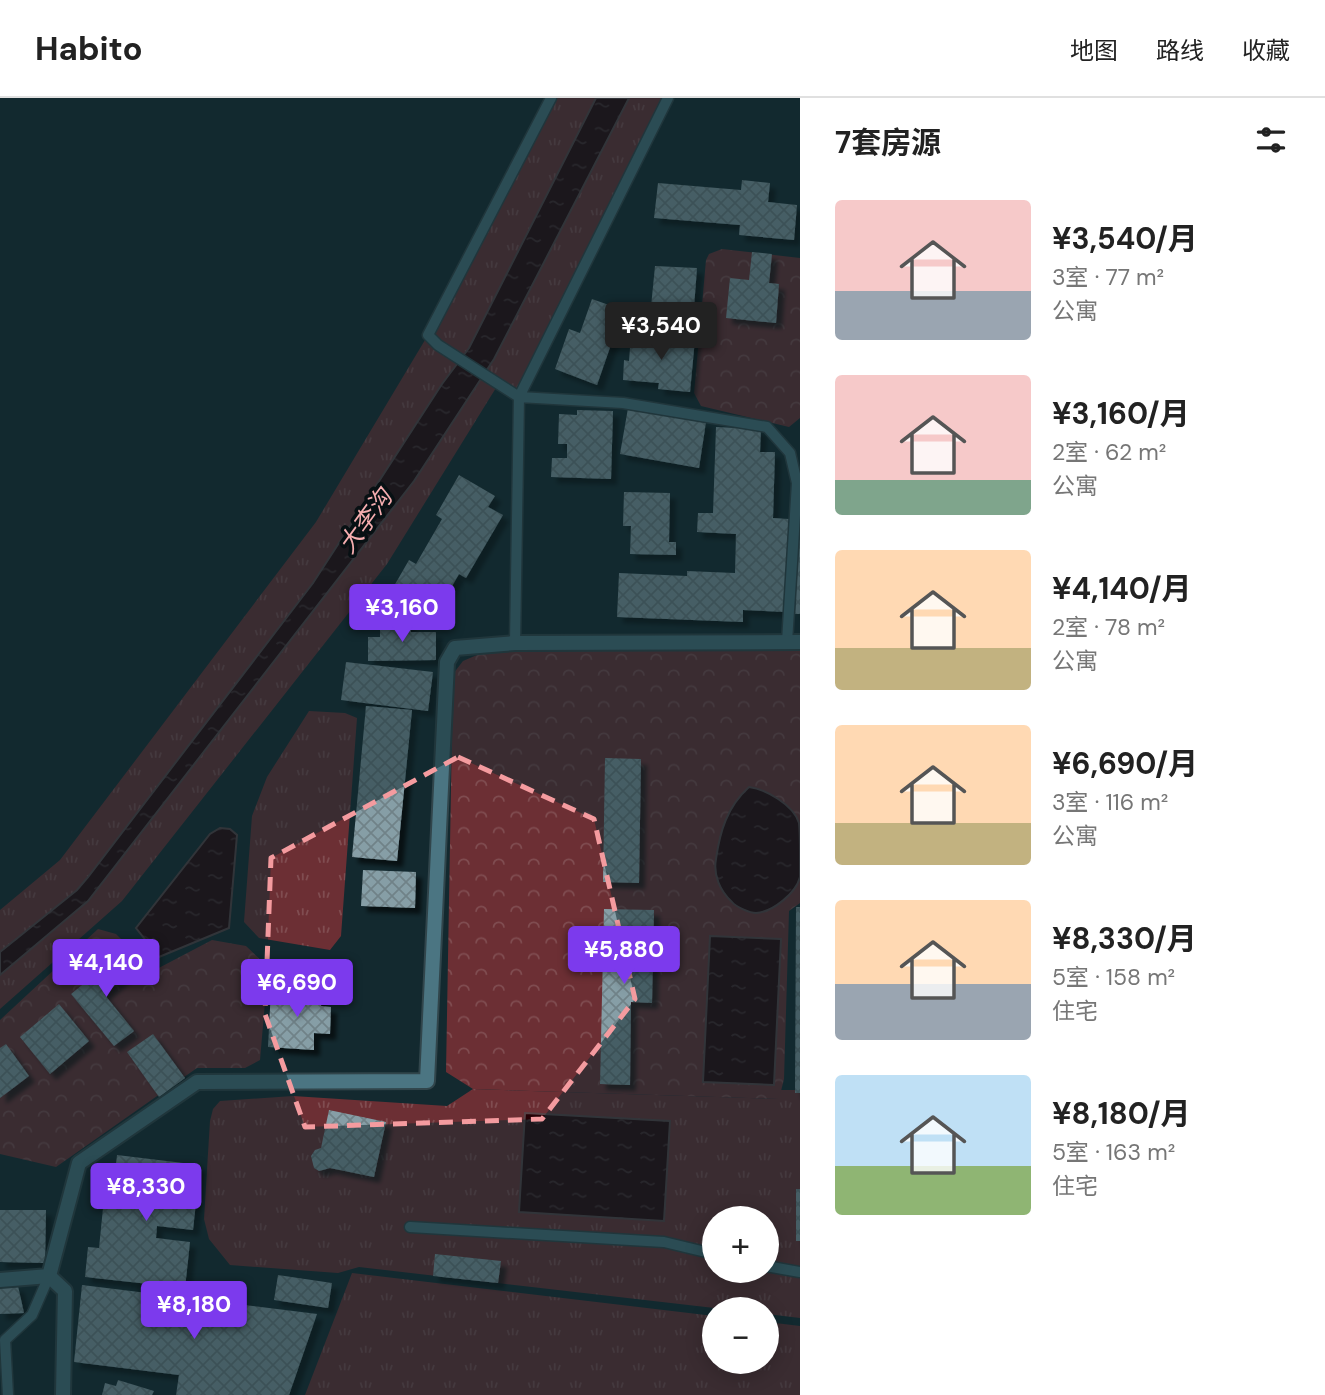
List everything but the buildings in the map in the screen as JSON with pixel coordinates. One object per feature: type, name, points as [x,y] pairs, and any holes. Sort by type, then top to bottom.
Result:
[{"type":"street","points":[[49,1276],[79,1163],[197,1082],[427,1081],[447,662],[456,648],[515,643],[794,642]]},
{"type":"street","points":[[0,1280],[49,1276],[65,1291],[63,1395]]},
{"type":"lane","points":[[551,98],[428,335],[438,345],[519,397],[623,402],[767,426],[790,453],[797,483],[794,642]]},
{"type":"lane","points":[[515,643],[519,397],[668,98]]},
{"type":"lane","points":[[411,1227],[664,1242],[702,1251]]},
{"type":"lane","points":[[779,1268],[800,1272]]},
{"type":"lane","points":[[8,1395],[5,1340],[32,1315],[49,1276]]},
{"type":"highlighted area","points":[[458,757],[594,819],[635,999],[542,1119],[305,1127],[265,1014],[271,858]]},
{"type":"green space","points":[[551,98],[667,98],[519,397],[499,383],[387,564],[122,901],[0,1009],[0,910],[60,860],[316,522],[428,335]]},
{"type":"green space","points":[[722,249],[800,258],[800,418],[789,427],[701,406],[694,393],[706,260],[709,254]]},
{"type":"green space","points":[[800,649],[800,903],[789,911],[784,1079],[779,1099],[473,1089],[446,1072],[453,674],[463,661],[484,652]]},
{"type":"green space","points":[[309,711],[345,713],[357,718],[341,936],[330,950],[259,938],[244,922],[252,816],[267,777]]},
{"type":"green space","points":[[98,929],[116,934],[153,971],[212,940],[246,946],[268,967],[260,1060],[245,1068],[197,1068],[56,1167],[0,1154],[0,1020]]},
{"type":"green space","points":[[473,1089],[778,1099],[781,1090],[800,1090],[800,1318],[779,1315],[779,1297],[702,1297],[702,1307],[359,1267],[338,1273],[230,1265],[209,1239],[204,1219],[213,1109],[220,1101],[293,1096],[447,1106]]},
{"type":"green space","points":[[352,1273],[702,1315],[702,1374],[779,1374],[779,1323],[800,1326],[800,1395],[305,1395]]},
{"type":"water","name":"大李沟","points":[[596,98],[629,98],[494,359],[414,481],[88,901],[0,975],[0,952],[77,890],[313,583],[442,384],[469,348]]},
{"type":"water","points":[[749,787],[763,791],[785,804],[796,816],[800,831],[798,883],[789,895],[776,905],[756,913],[740,908],[728,898],[718,882],[715,865],[722,829],[735,803]]},
{"type":"water","points":[[220,828],[230,829],[237,835],[229,928],[159,957],[136,928],[210,834]]},
{"type":"water","points":[[710,936],[781,939],[774,1085],[703,1082]]},
{"type":"water","points":[[525,1113],[670,1121],[664,1221],[519,1212]]}]
